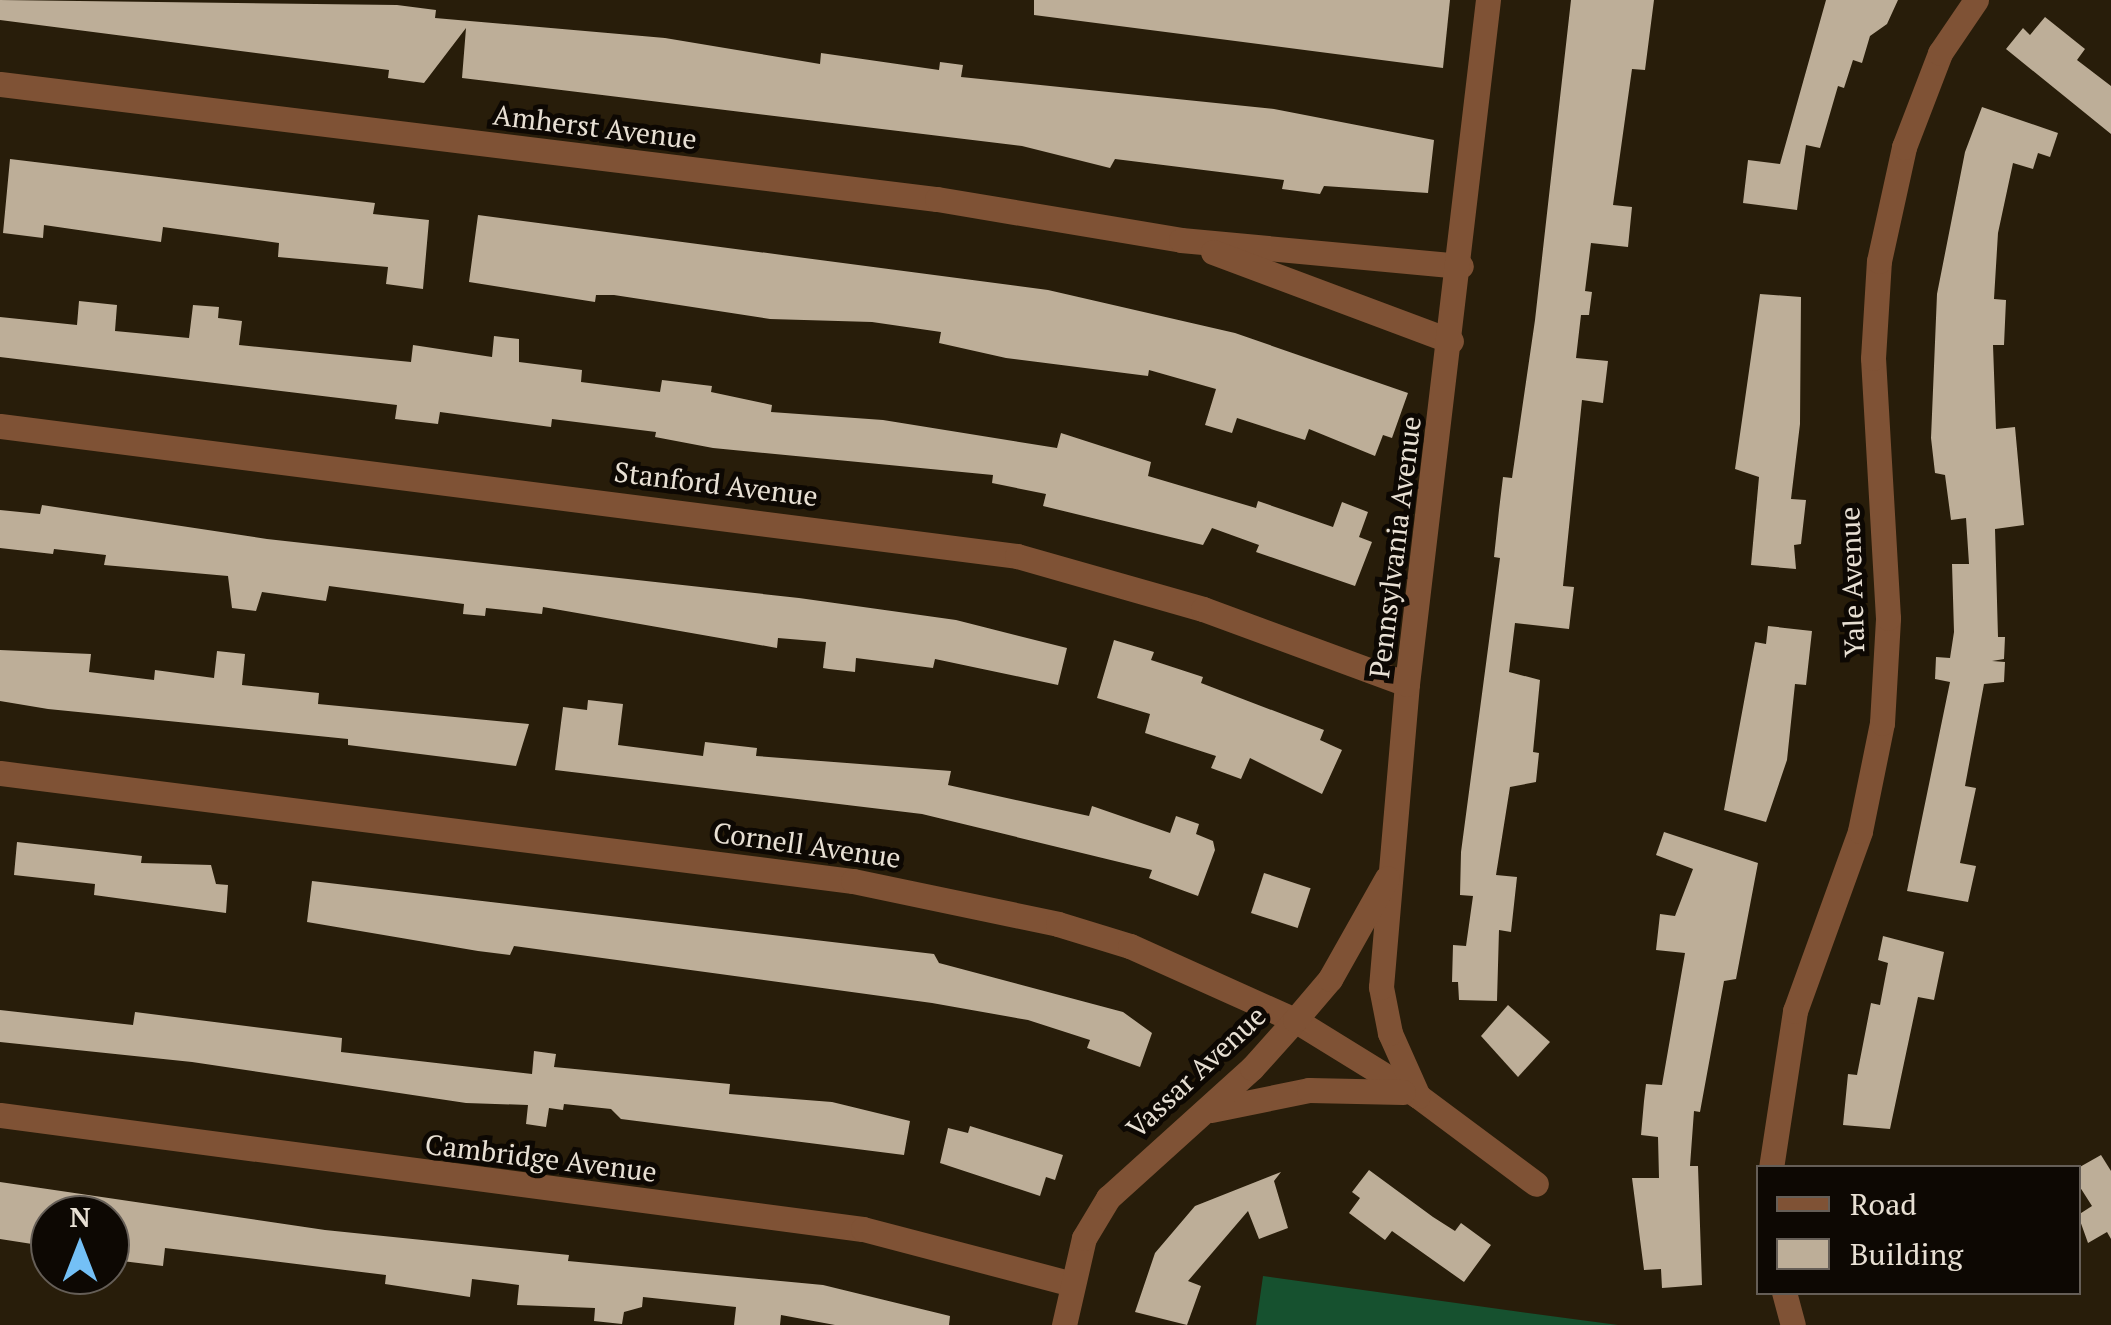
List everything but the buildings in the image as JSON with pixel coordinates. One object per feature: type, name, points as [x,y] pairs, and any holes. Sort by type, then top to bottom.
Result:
[{"type":"street","name":"Pennsylvania Avenue","points":[[1418,1096],[1390,1033],[1380,987],[1407,684],[1461,266],[1488,0]]},
{"type":"street","name":"Yale Avenue","points":[[1771,1165],[1795,1010],[1860,830],[1882,722],[1888,618],[1873,358],[1879,260],[1904,148],[1940,53],[1976,0]]},
{"type":"street","name":"Amherst Avenue","points":[[0,84],[938,200],[1180,240],[1461,266]]},
{"type":"street","name":"Amherst Avenue","points":[[1180,240],[1451,341]]},
{"type":"street","name":"Stanford Avenue","points":[[0,426],[1017,556],[1203,609],[1407,684]]},
{"type":"street","name":"Cornell Avenue","points":[[0,773],[954,898],[1130,946],[1295,1020],[1418,1096],[1536,1184]]},
{"type":"street","name":"Vassar Avenue","points":[[1064,1325],[1069,1283],[1084,1238],[1108,1198],[1205,1112],[1295,1020],[1330,979],[1391,870]]},
{"type":"street","points":[[1205,1112],[1258,1096],[1355,1086],[1418,1096]]},
{"type":"street","name":"Cambridge Avenue","points":[[0,1116],[863,1230],[1069,1283]]},
{"type":"street","points":[[1785,1295],[1792,1325]]},
{"type":"green space","points":[[1263,1276],[1528,1313],[1618,1325],[1256,1325]]}]
